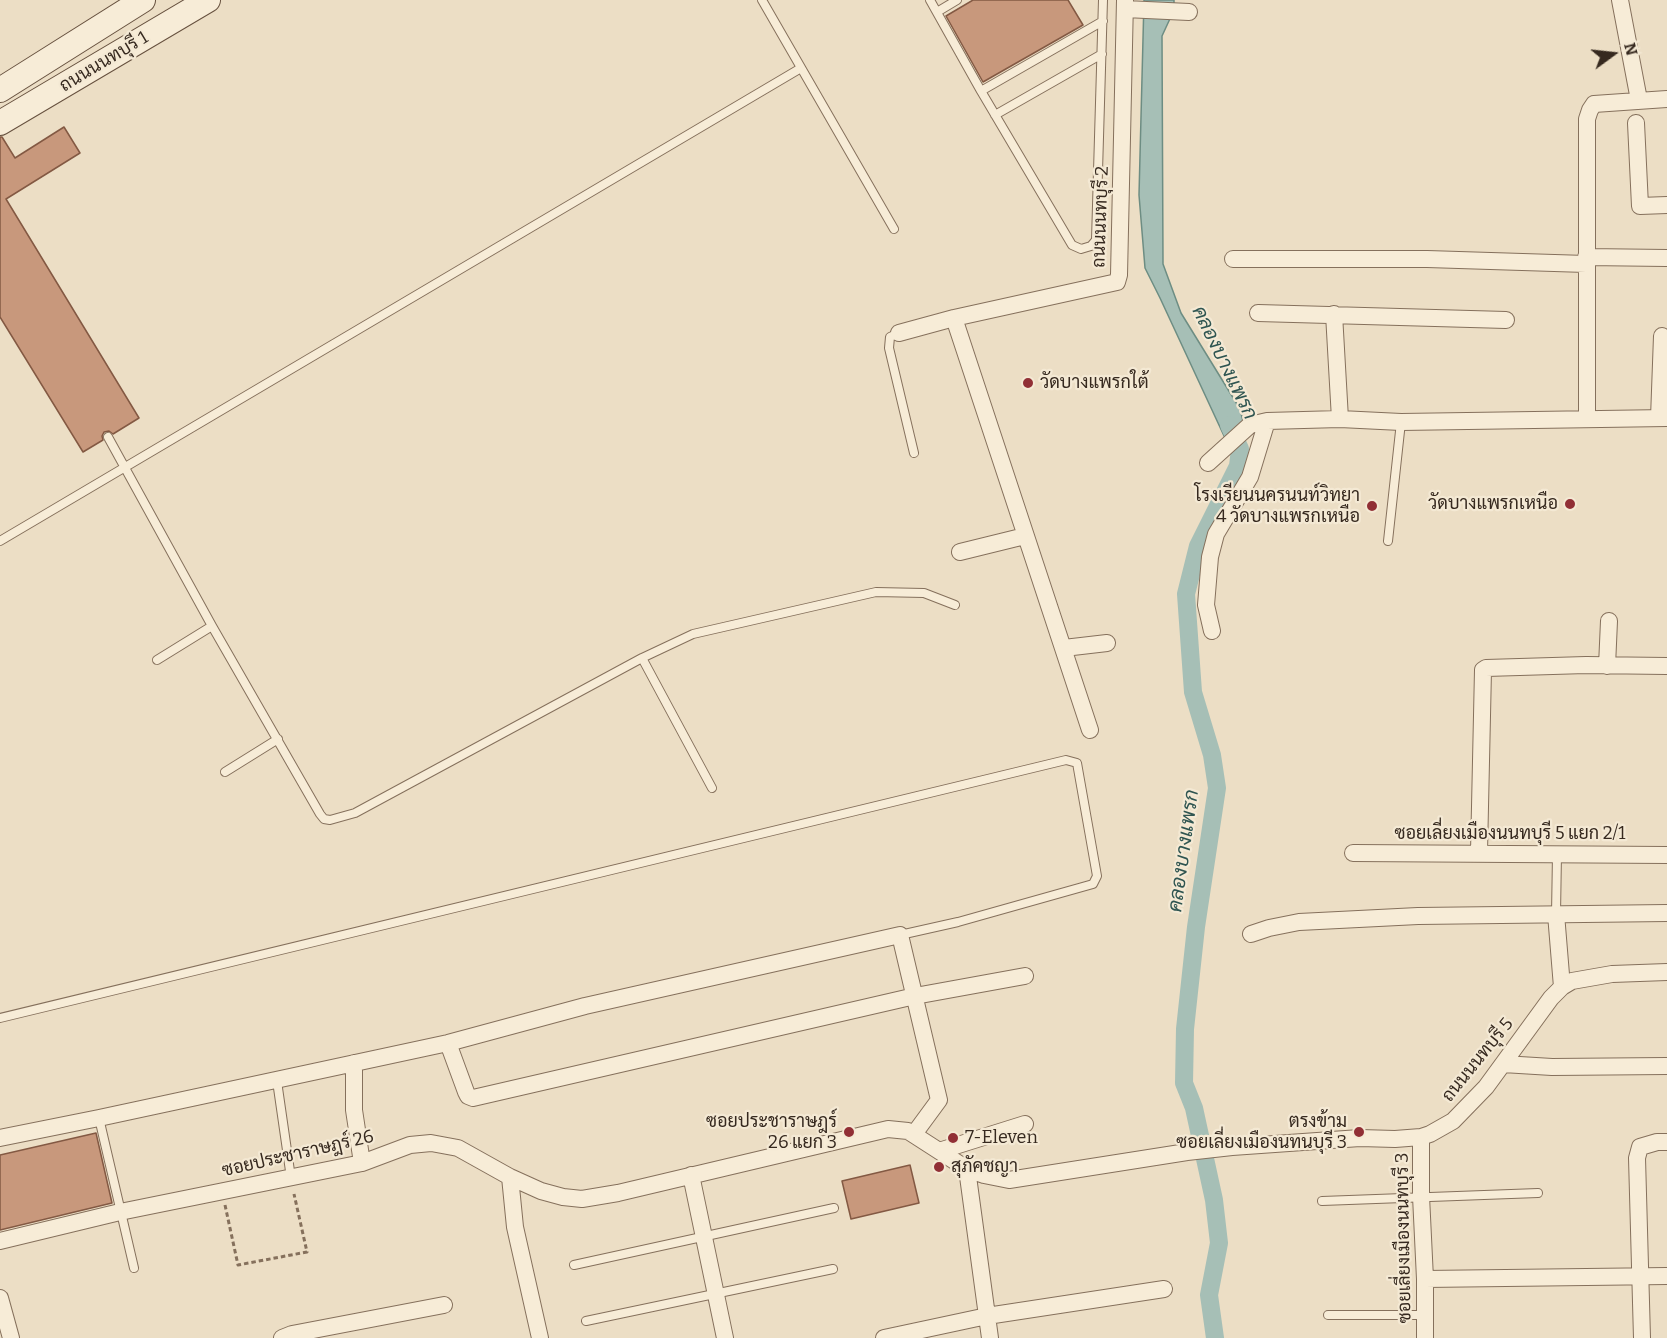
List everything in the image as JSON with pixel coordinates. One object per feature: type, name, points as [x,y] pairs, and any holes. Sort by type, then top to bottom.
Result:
[{"type":"main road","name":"ถนนนนทบุรี 1","points":[[0,90],[143,0]]},
{"type":"main road","name":"ถนนนนทบุรี 1","points":[[0,123],[208,0]]},
{"type":"street","points":[[1620,0],[1639,100]]},
{"type":"street","points":[[1129,6],[1184,12]]},
{"type":"street","name":"ถนนนนทบุรี 2","points":[[899,333],[954,318],[1117,282],[1129,6]]},
{"type":"street","points":[[1587,418],[1587,119],[1594,104],[1667,99]]},
{"type":"street","points":[[1636,123],[1640,206],[1667,205]]},
{"type":"street","points":[[1233,259],[1586,260],[1667,258]]},
{"type":"street","points":[[1258,313],[1506,320]]},
{"type":"street","points":[[1334,314],[1340,419]]},
{"type":"street","points":[[954,318],[1024,536],[1090,730]]},
{"type":"street","points":[[1208,463],[1224,448],[1259,423],[1340,419],[1401,422],[1587,418],[1661,411],[1662,336]]},
{"type":"street","points":[[1212,631],[1206,605],[1210,557],[1216,534],[1254,467],[1259,423]]},
{"type":"street","points":[[960,552],[1024,536]]},
{"type":"street","points":[[1607,666],[1609,621]]},
{"type":"street","points":[[1064,648],[1107,643]]},
{"type":"street","points":[[1479,852],[1483,670],[1486,668],[1667,666]]},
{"type":"street","name":"ซอยเลี่ยงเมืองนนทบุรี 5 แยก 2/1","points":[[1353,853],[1479,852],[1667,855]]},
{"type":"street","points":[[1251,934],[1299,922],[1430,915],[1667,913]]},
{"type":"street","points":[[1556,914],[1562,987],[1572,981],[1612,974],[1667,972]]},
{"type":"street","points":[[0,1138],[99,1119],[447,1043],[585,1006],[900,935],[939,1100],[914,1134]]},
{"type":"street","points":[[447,1043],[465,1092],[473,1098],[915,996],[1025,976]]},
{"type":"street","name":"ถนนนนทบุรี 5","points":[[1187,1152],[1360,1138],[1395,1139],[1430,1134],[1453,1121],[1486,1087],[1562,987]]},
{"type":"street","points":[[354,1063],[354,1110],[362,1163]]},
{"type":"street","points":[[1503,1064],[1571,1068],[1667,1066]]},
{"type":"street","points":[[939,1151],[1025,1124]]},
{"type":"street","name":"ซอยประชาราษฎร์ 26","points":[[0,1241],[120,1212],[362,1163],[410,1144],[431,1143],[458,1148],[510,1177],[541,1191],[563,1197],[582,1198],[618,1192],[888,1129],[908,1131],[914,1134],[967,1169],[984,1176],[1010,1180],[1187,1152]]},
{"type":"street","name":"ซอยเลี่ยงเมืองนนทบุรี 3","points":[[1421,1137],[1425,1338]]},
{"type":"street","points":[[1642,1338],[1637,1158],[1640,1147],[1667,1142]]},
{"type":"street","points":[[967,1169],[990,1338]]},
{"type":"street","points":[[691,1175],[726,1338]]},
{"type":"street","points":[[510,1177],[515,1227],[540,1338]]},
{"type":"street","points":[[1425,1279],[1667,1276]]},
{"type":"street","points":[[884,1338],[987,1316],[1164,1289]]},
{"type":"street","points":[[0,1298],[11,1338]]},
{"type":"street","points":[[282,1338],[292,1334],[444,1305]]},
{"type":"lane","points":[[762,0],[894,229]]},
{"type":"lane","points":[[930,0],[1072,245],[1081,249],[1091,246],[1096,240],[1103,0]]},
{"type":"lane","points":[[937,12],[957,0]]},
{"type":"lane","points":[[981,91],[1103,21]]},
{"type":"lane","points":[[995,115],[1102,54]]},
{"type":"lane","points":[[0,541],[801,68]]},
{"type":"lane","points":[[899,333],[890,337],[889,348],[914,453]]},
{"type":"lane","points":[[1388,541],[1401,422]]},
{"type":"lane","points":[[108,437],[212,626],[324,819],[335,820],[354,813],[642,658],[693,634],[876,592],[924,593],[955,605]]},
{"type":"lane","points":[[158,660],[212,626]]},
{"type":"lane","points":[[642,658],[712,788]]},
{"type":"lane","points":[[225,772],[278,739]]},
{"type":"lane","points":[[0,1018],[1066,760],[1077,763],[1098,876],[1094,884],[958,922],[900,935]]},
{"type":"lane","points":[[1556,914],[1557,853]]},
{"type":"lane","points":[[277,1081],[291,1178]]},
{"type":"lane","points":[[99,1119],[134,1268]]},
{"type":"lane","points":[[1322,1200],[1538,1194]]},
{"type":"lane","points":[[574,1265],[834,1208]]},
{"type":"lane","points":[[586,1321],[834,1269]]},
{"type":"lane","points":[[1328,1315],[1425,1315]]},
{"type":"path","points":[[222,1192],[238,1265],[307,1252],[291,1178]]},
{"type":"water","points":[[1144,0],[1174,0],[1174,10],[1162,36],[1163,264],[1181,313],[1240,409],[1244,425],[1225,438],[1145,268],[1139,195]]},
{"type":"building","points":[[973,0],[1068,0],[1083,25],[983,82],[946,16]]},
{"type":"building","points":[[64,127],[80,153],[6,199],[139,418],[113,434],[109,431],[104,432],[103,440],[83,452],[0,317],[0,137],[15,158]]},
{"type":"building","points":[[96,1133],[112,1203],[0,1230],[0,1155]]},
{"type":"building","points":[[910,1165],[919,1203],[851,1219],[842,1181]]},
{"type":"waterway","name":"คลองบางแพรก","points":[[1215,1338],[1209,1295],[1219,1243],[1214,1200],[1194,1108],[1184,1083],[1185,1029],[1196,927],[1217,788],[1212,755],[1193,692],[1186,594],[1198,546],[1238,466],[1240,449],[1229,425]]},
{"type":"place","name":"วัดบางแพรกใต้","points":[[1028,383]]},
{"type":"place","name":"วัดบางแพรกเหนือ","points":[[1570,504]]},
{"type":"place","name":"โรงเรียนนครนนท์วิทยา 4 วัดบางแพรกเหนือ","points":[[1372,506]]},
{"type":"place","name":"ซอยประชาราษฎร์ 26 แยก 3","points":[[849,1132]]},
{"type":"place","name":"ตรงข้าม ซอยเลี่ยงเมืองนทนบุรี 3","points":[[1359,1132]]},
{"type":"place","name":"7-Eleven","points":[[953,1138]]},
{"type":"place","name":"สุภัคชญา","points":[[939,1167]]}]
